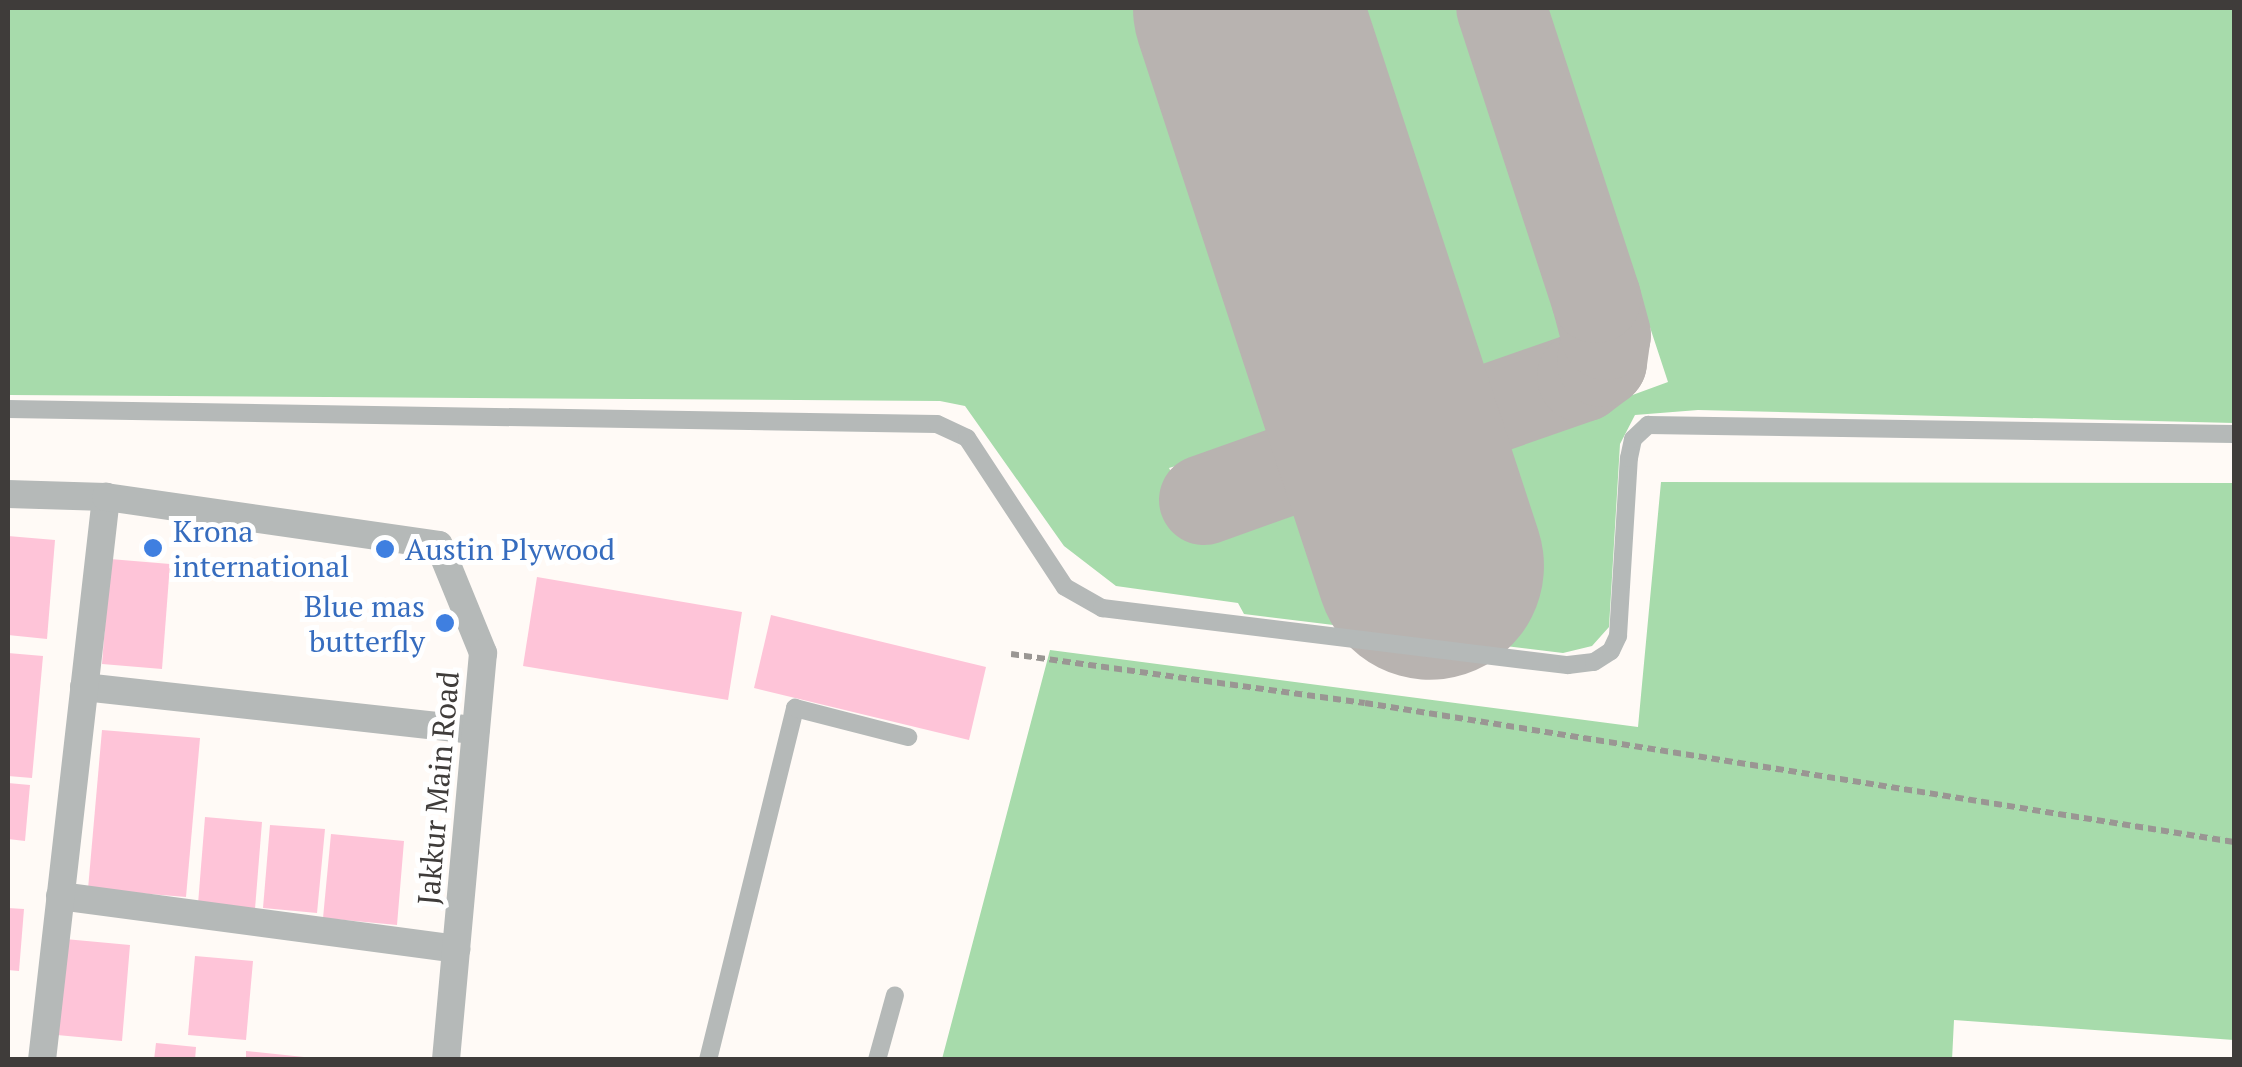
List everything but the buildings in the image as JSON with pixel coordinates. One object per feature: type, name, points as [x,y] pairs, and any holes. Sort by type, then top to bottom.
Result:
[{"type":"street","name":"Jakkur Main Road","points":[[8,494],[106,497],[440,545],[483,654],[446,1060]]},
{"type":"street","points":[[42,1060],[106,497]]},
{"type":"street","points":[[84,687],[476,730]]},
{"type":"street","points":[[60,896],[456,949]]},
{"type":"lane","points":[[8,409],[937,424],[967,438],[1048,568],[1081,600],[1102,608],[1568,665],[1594,662],[1611,651],[1618,636],[1629,458],[1633,439],[1648,425],[1684,421],[2234,434]]},
{"type":"lane","points":[[708,1060],[795,708],[908,737]]},
{"type":"lane","points":[[876,1060],[895,995]]},
{"type":"path","points":[[1011,654],[1365,702],[2234,842]]},
{"type":"green space","points":[[8,8],[1195,8],[1325,407],[1313,425],[1169,468],[1206,538],[1342,492],[1353,494],[1390,589],[1490,557],[1472,511],[1483,467],[1504,442],[1668,382],[1545,8],[2234,8],[2234,423],[1698,410],[1635,415],[1620,444],[1609,627],[1592,646],[1563,653],[1244,614],[1238,603],[1116,586],[1064,546],[965,406],[940,401],[8,395]]},
{"type":"green space","points":[[1308,8],[1466,8],[1569,318],[1556,347],[1453,377],[1425,367]]},
{"type":"green space","points":[[1661,482],[2234,483],[2234,1040],[1954,1020],[1952,1060],[942,1059],[1050,650],[1638,727]]},
{"type":"taxiway","points":[[1376,402],[1398,424],[1427,431],[1582,377],[1602,362],[1606,335],[1596,298],[1501,8]]},
{"type":"taxiway","points":[[1204,500],[1367,442],[1375,431],[1376,402]]},
{"type":"runway","points":[[1247,8],[1430,566]]},
{"type":"place","name":"Krona international","points":[[153,548]]},
{"type":"place","name":"Austin Plywood","points":[[385,549]]},
{"type":"place","name":"Blue mas butterfly","points":[[445,623]]}]
